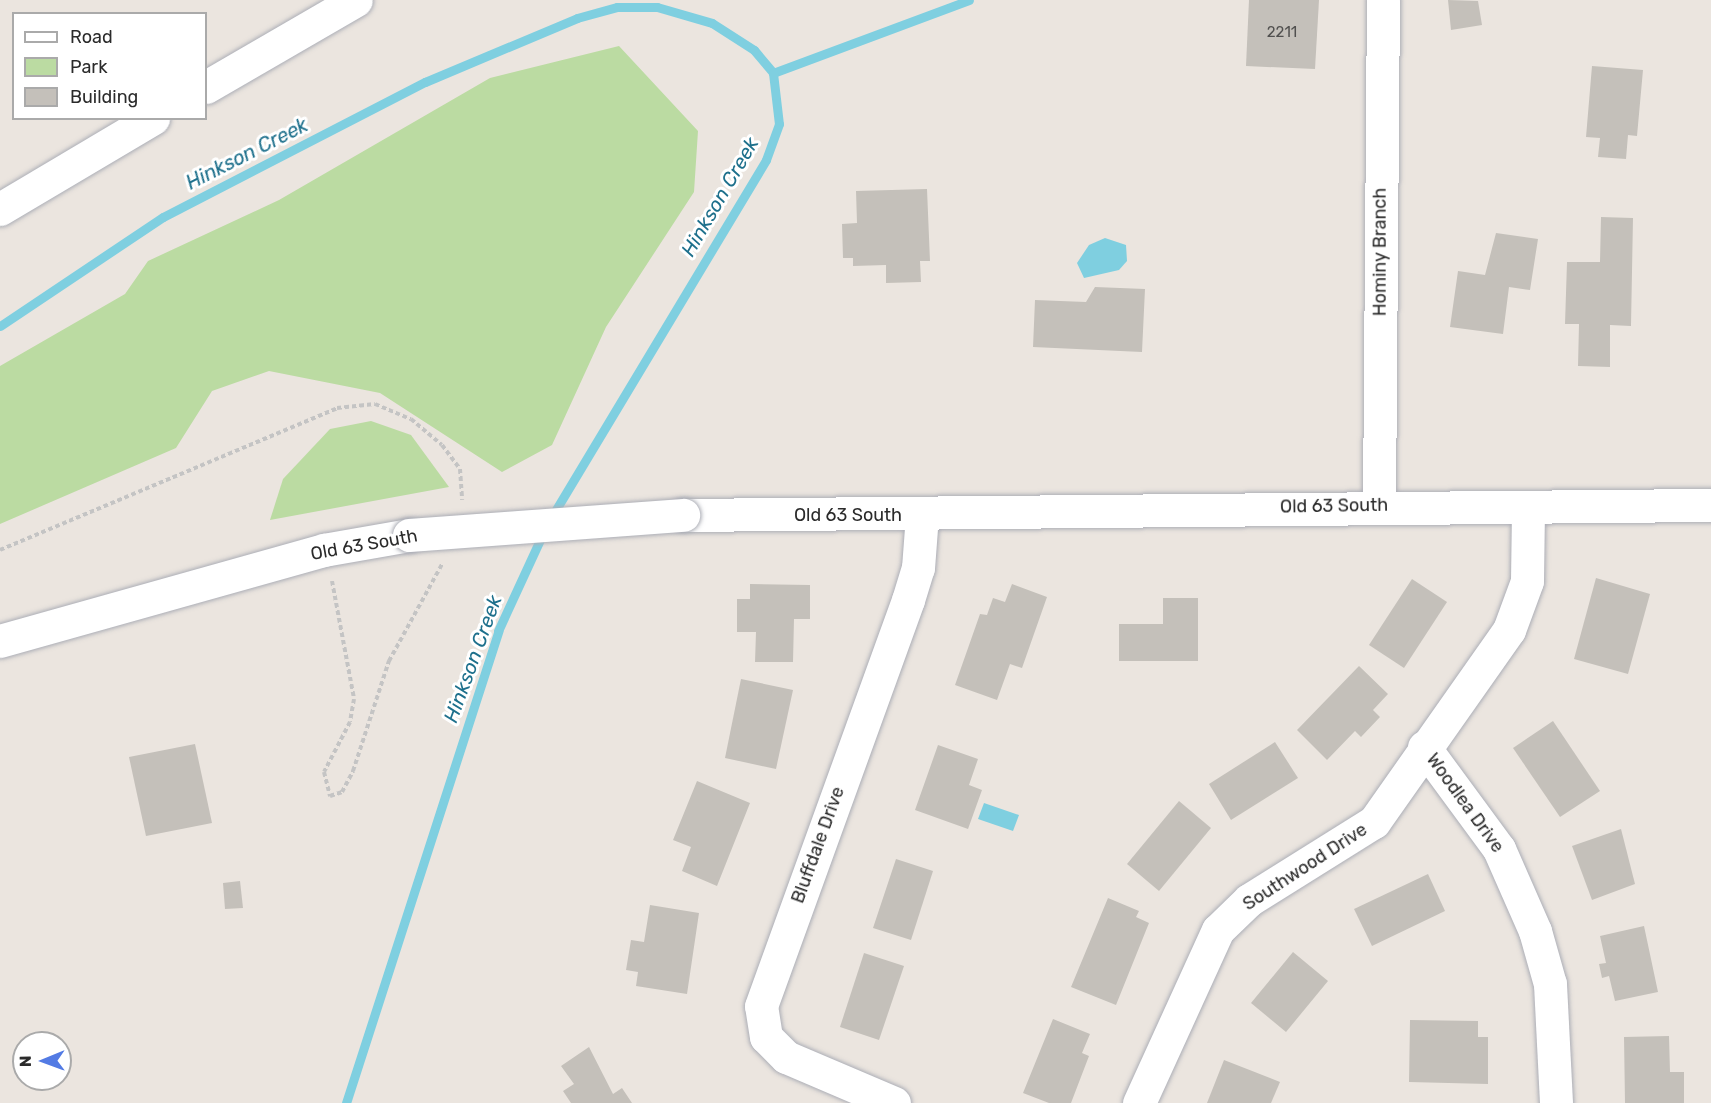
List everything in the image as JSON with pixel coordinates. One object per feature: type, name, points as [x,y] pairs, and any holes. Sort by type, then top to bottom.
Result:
[{"type":"street","points":[[207,86],[356,0]]},
{"type":"street","name":"Hominy Branch","points":[[1379,504],[1383,0]]},
{"type":"street","points":[[0,209],[150,120]]},
{"type":"street","name":"Old 63 South","points":[[0,641],[324,550],[410,535],[683,515],[922,515],[1379,504],[1528,509],[1711,505]]},
{"type":"street","name":"Southwood Drive","points":[[1139,1103],[1218,930],[1249,900],[1374,822],[1424,747],[1509,630],[1522,604],[1530,563],[1528,509]]},
{"type":"street","name":"Bluffdale Drive","points":[[894,1103],[786,1057],[766,1037],[761,1006],[908,600],[918,568],[922,515]]},
{"type":"street","name":"Woodlea Drive","points":[[1424,747],[1493,840],[1535,931],[1550,984],[1556,1103]]},
{"type":"green space","points":[[619,46],[698,131],[694,192],[606,327],[552,445],[502,472],[380,393],[269,371],[212,391],[176,448],[0,524],[0,366],[125,294],[148,261],[279,200],[490,78]]},
{"type":"green space","points":[[371,421],[411,435],[449,487],[270,520],[283,479],[330,429]]},
{"type":"water","points":[[1105,238],[1126,245],[1127,261],[1119,270],[1084,278],[1077,263],[1089,245]]},
{"type":"water","points":[[984,803],[1019,815],[1013,831],[978,819]]},
{"type":"building","points":[[1249,0],[1319,0],[1315,69],[1246,66]]},
{"type":"building","points":[[1448,0],[1478,1],[1482,25],[1451,30]]},
{"type":"building","points":[[1592,66],[1643,70],[1637,136],[1628,135],[1626,159],[1598,157],[1600,138],[1586,137]]},
{"type":"building","points":[[927,189],[930,261],[920,261],[921,282],[886,283],[886,265],[853,266],[853,258],[843,258],[842,224],[857,223],[856,191]]},
{"type":"building","points":[[1601,217],[1633,218],[1631,326],[1610,325],[1610,367],[1578,366],[1579,324],[1565,324],[1567,262],[1600,262]]},
{"type":"building","points":[[1496,233],[1538,239],[1530,290],[1509,287],[1503,334],[1450,327],[1458,271],[1485,275]]},
{"type":"building","points":[[1095,287],[1145,289],[1142,352],[1033,347],[1035,300],[1086,302]]},
{"type":"building","points":[[1596,578],[1650,594],[1628,674],[1574,659]]},
{"type":"building","points":[[1412,579],[1447,602],[1404,668],[1369,645]]},
{"type":"building","points":[[750,584],[810,585],[810,619],[794,619],[793,662],[755,662],[756,632],[737,632],[737,599],[750,599]]},
{"type":"building","points":[[1012,584],[1047,597],[1022,668],[1010,664],[997,700],[955,685],[980,614],[987,615],[993,598],[1005,602]]},
{"type":"building","points":[[1163,598],[1198,598],[1198,661],[1119,661],[1119,624],[1163,624]]},
{"type":"building","points":[[1359,666],[1388,694],[1373,710],[1380,717],[1361,737],[1355,731],[1327,760],[1297,730]]},
{"type":"building","points":[[741,679],[793,690],[776,769],[725,758]]},
{"type":"building","points":[[1553,721],[1600,791],[1560,817],[1513,748]]},
{"type":"building","points":[[1275,742],[1298,778],[1231,820],[1209,784]]},
{"type":"building","points":[[195,744],[212,823],[146,836],[129,757]]},
{"type":"building","points":[[938,745],[978,759],[969,785],[982,790],[968,829],[915,810]]},
{"type":"building","points":[[697,781],[750,803],[717,886],[682,871],[691,847],[673,840]]},
{"type":"building","points":[[1179,801],[1211,828],[1159,891],[1127,864]]},
{"type":"building","points":[[1621,829],[1635,884],[1592,900],[1572,846]]},
{"type":"building","points":[[896,859],[933,871],[911,940],[873,928]]},
{"type":"building","points":[[1428,874],[1445,911],[1372,946],[1354,909]]},
{"type":"building","points":[[240,881],[243,908],[225,909],[223,883]]},
{"type":"building","points":[[1108,898],[1139,911],[1136,917],[1149,923],[1116,1005],[1071,987]]},
{"type":"building","points":[[650,905],[699,913],[687,994],[636,986],[638,972],[626,970],[631,940],[644,942]]},
{"type":"building","points":[[1644,926],[1658,992],[1615,1001],[1609,976],[1602,978],[1599,964],[1606,963],[1600,936]]},
{"type":"building","points":[[1293,952],[1328,981],[1286,1032],[1251,1003]]},
{"type":"building","points":[[864,953],[904,966],[879,1040],[840,1027]]},
{"type":"building","points":[[1053,1019],[1090,1034],[1082,1053],[1089,1056],[1071,1103],[1049,1103],[1023,1093]]},
{"type":"building","points":[[1410,1020],[1478,1021],[1478,1037],[1488,1037],[1488,1084],[1409,1082]]},
{"type":"building","points":[[1669,1036],[1670,1072],[1684,1072],[1684,1103],[1625,1103],[1624,1037]]},
{"type":"building","points":[[589,1047],[613,1094],[622,1088],[632,1103],[571,1103],[563,1091],[574,1084],[561,1066]]},
{"type":"building","points":[[1224,1060],[1280,1082],[1271,1103],[1207,1103]]},
{"type":"waterway","points":[[773,73],[969,0]]},
{"type":"waterway","name":"Hinkson Creek","points":[[0,326],[163,217],[425,82],[577,18],[617,7],[657,7],[712,23],[754,50],[773,73],[779,124],[766,160],[550,519]]},
{"type":"waterway","name":"Hinkson Creek","points":[[346,1103],[498,631],[544,531]]}]
